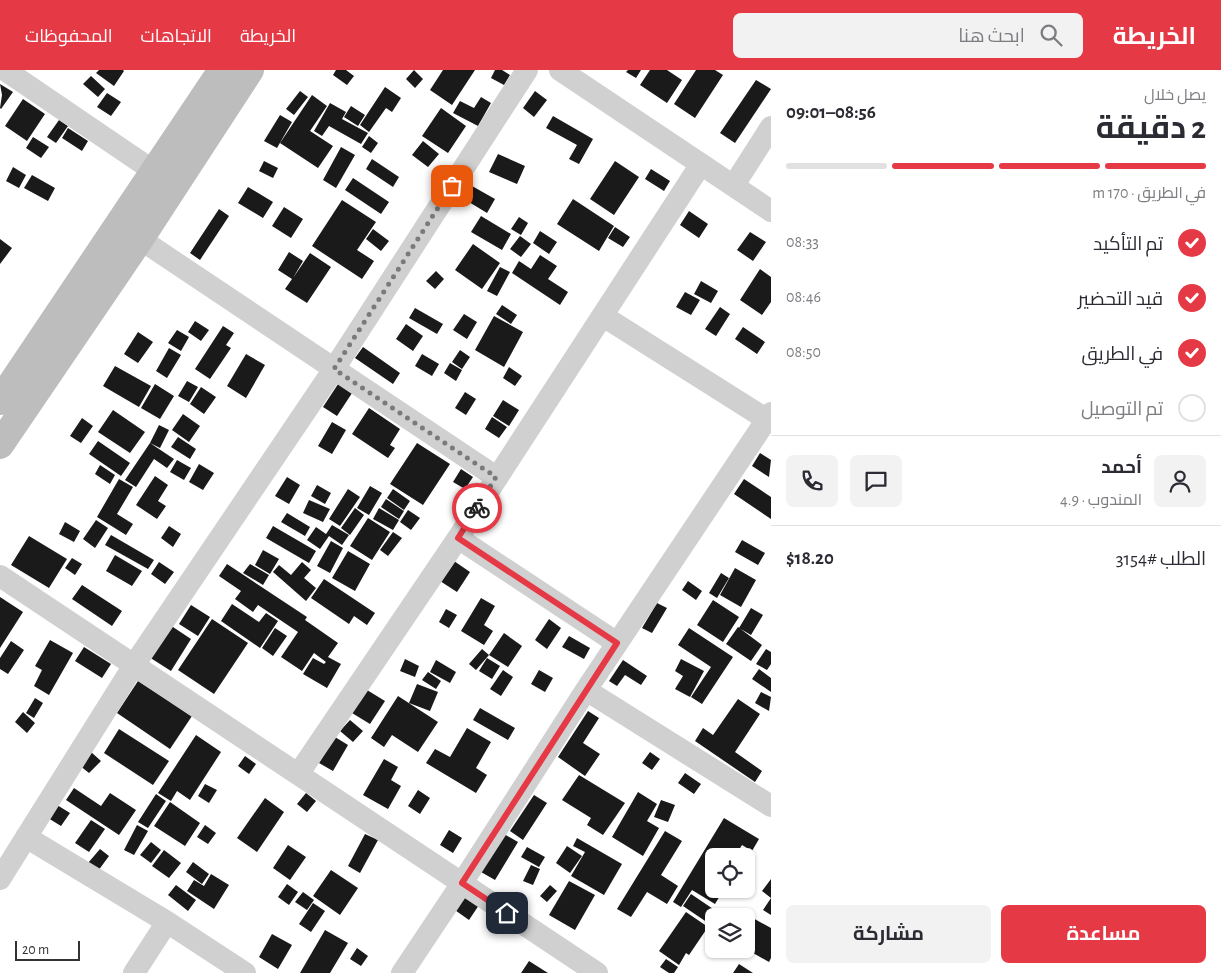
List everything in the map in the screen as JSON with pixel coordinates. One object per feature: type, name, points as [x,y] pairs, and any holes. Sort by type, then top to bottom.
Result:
[{"type":"main road","points":[[0,401],[222,70]]},
{"type":"main road","points":[[0,445],[140,239],[250,70]]},
{"type":"street","points":[[5,70],[155,172]]},
{"type":"street","points":[[0,879],[134,665],[334,369],[527,70]]},
{"type":"street","points":[[565,71],[771,211]]},
{"type":"street","points":[[734,185],[771,127]]},
{"type":"street","points":[[299,773],[458,538],[701,164]]},
{"type":"street","points":[[140,239],[496,477]]},
{"type":"street","points":[[402,973],[586,690],[769,416],[602,316]]},
{"type":"street","points":[[458,538],[617,643]]},
{"type":"street","points":[[0,576],[299,773],[597,973]]},
{"type":"street","points":[[586,690],[771,806]]},
{"type":"street","points":[[26,837],[167,922],[245,973]]},
{"type":"street","points":[[134,973],[167,922]]},
{"type":"building","points":[[99,70],[124,71],[114,86],[96,73]]},
{"type":"building","points":[[336,70],[346,70],[354,76],[347,85],[333,75]]},
{"type":"building","points":[[414,70],[423,79],[415,88],[406,79]]},
{"type":"building","points":[[443,70],[475,70],[452,105],[430,90]]},
{"type":"building","points":[[495,70],[502,70],[510,75],[504,85],[491,78]]},
{"type":"building","points":[[628,70],[641,70],[636,78],[626,72]]},
{"type":"building","points":[[650,70],[667,70],[682,80],[667,103],[640,85]]},
{"type":"building","points":[[696,70],[715,70],[723,75],[695,118],[674,104]]},
{"type":"building","points":[[91,76],[105,89],[98,97],[83,84]]},
{"type":"building","points":[[756,80],[771,89],[735,143],[720,133]]},
{"type":"building","points":[[0,84],[13,92],[1,109],[2,95]]},
{"type":"building","points":[[385,87],[401,98],[392,112],[386,108],[369,132],[360,125]]},
{"type":"building","points":[[300,91],[308,97],[294,115],[286,109]]},
{"type":"building","points":[[535,91],[547,100],[534,117],[523,108]]},
{"type":"building","points":[[107,93],[121,102],[111,116],[97,107]]},
{"type":"building","points":[[312,95],[327,106],[310,131],[333,146],[318,168],[280,143]]},
{"type":"building","points":[[481,97],[491,103],[478,126],[453,113],[460,101],[474,108]]},
{"type":"building","points":[[23,99],[45,114],[27,141],[5,126]]},
{"type":"building","points":[[330,103],[346,112],[342,119],[368,133],[361,144],[329,126],[322,136],[314,131]]},
{"type":"building","points":[[351,106],[365,115],[358,126],[344,117]]},
{"type":"building","points":[[441,108],[466,126],[448,153],[422,136]]},
{"type":"building","points":[[280,115],[292,122],[277,148],[264,141]]},
{"type":"building","points":[[553,116],[593,139],[579,164],[569,159],[577,145],[546,128]]},
{"type":"building","points":[[59,120],[68,126],[56,143],[47,137]]},
{"type":"building","points":[[68,128],[88,141],[82,151],[62,138]]},
{"type":"building","points":[[369,136],[378,143],[371,153],[362,147]]},
{"type":"building","points":[[33,137],[49,147],[41,158],[26,148]]},
{"type":"building","points":[[423,141],[439,154],[428,167],[412,155]]},
{"type":"building","points":[[341,147],[355,155],[336,188],[323,180]]},
{"type":"building","points":[[498,154],[525,166],[517,184],[489,172]]},
{"type":"building","points":[[372,159],[399,177],[393,187],[366,169]]},
{"type":"building","points":[[264,161],[278,168],[273,178],[259,171]]},
{"type":"building","points":[[615,161],[639,177],[614,215],[590,199]]},
{"type":"building","points":[[13,167],[26,175],[19,188],[6,181]]},
{"type":"building","points":[[651,169],[670,181],[664,191],[645,179]]},
{"type":"building","points":[[32,175],[55,188],[48,201],[24,188]]},
{"type":"building","points":[[353,178],[389,202],[381,214],[345,190]]},
{"type":"building","points":[[472,186],[495,199],[487,213],[464,199]]},
{"type":"building","points":[[248,187],[273,202],[263,218],[238,203]]},
{"type":"building","points":[[573,199],[614,226],[599,251],[557,224]]},
{"type":"building","points":[[342,200],[376,222],[357,250],[374,261],[362,279],[312,246]]},
{"type":"building","points":[[284,207],[303,219],[291,238],[272,226]]},
{"type":"building","points":[[219,209],[229,216],[200,260],[190,253]]},
{"type":"building","points":[[689,211],[708,224],[699,238],[680,225]]},
{"type":"building","points":[[481,216],[511,234],[502,250],[471,232]]},
{"type":"building","points":[[519,217],[528,223],[521,235],[511,229]]},
{"type":"building","points":[[615,227],[630,237],[623,247],[608,238]]},
{"type":"building","points":[[373,229],[389,241],[381,251],[366,239]]},
{"type":"building","points":[[540,231],[557,242],[549,254],[533,243]]},
{"type":"building","points":[[750,232],[766,242],[753,261],[737,250]]},
{"type":"building","points":[[520,236],[531,244],[521,257],[510,249]]},
{"type":"building","points":[[0,239],[12,248],[0,264]]},
{"type":"building","points":[[473,244],[500,263],[482,289],[455,270]]},
{"type":"building","points":[[289,252],[303,261],[293,278],[310,253],[331,267],[307,303],[285,289],[292,279],[278,270]]},
{"type":"building","points":[[540,255],[557,266],[548,279],[568,292],[560,305],[512,273],[519,261],[531,269]]},
{"type":"building","points":[[500,267],[510,272],[497,296],[487,291]]},
{"type":"building","points":[[760,269],[771,277],[771,302],[762,315],[740,300]]},
{"type":"building","points":[[436,271],[444,279],[435,289],[426,281]]},
{"type":"building","points":[[701,281],[718,291],[711,303],[694,294]]},
{"type":"building","points":[[685,292],[700,300],[691,315],[676,307]]},
{"type":"building","points":[[502,305],[517,315],[511,324],[496,314]]},
{"type":"building","points":[[720,307],[730,314],[716,336],[705,329]]},
{"type":"building","points":[[415,308],[443,324],[437,334],[409,318]]},
{"type":"building","points":[[464,314],[477,322],[467,339],[453,330]]},
{"type":"building","points":[[494,316],[523,332],[504,367],[475,350]]},
{"type":"building","points":[[195,321],[209,330],[201,341],[188,332]]},
{"type":"building","points":[[406,324],[423,336],[413,351],[396,339]]},
{"type":"building","points":[[223,326],[234,333],[226,345],[231,348],[210,379],[195,369]]},
{"type":"building","points":[[743,327],[765,342],[757,354],[735,339]]},
{"type":"building","points":[[177,330],[189,337],[181,351],[168,343]]},
{"type":"building","points":[[138,332],[153,342],[138,363],[124,354]]},
{"type":"building","points":[[363,347],[400,373],[393,384],[355,358]]},
{"type":"building","points":[[169,348],[181,355],[167,378],[156,371]]},
{"type":"building","points":[[460,350],[470,357],[462,369],[452,362]]},
{"type":"building","points":[[246,354],[265,365],[246,398],[227,386]]},
{"type":"building","points":[[422,354],[439,364],[432,376],[415,366]]},
{"type":"building","points":[[450,363],[462,370],[456,381],[444,373]]},
{"type":"building","points":[[115,366],[151,386],[139,407],[103,386]]},
{"type":"building","points":[[509,367],[522,376],[515,386],[503,378]]},
{"type":"building","points":[[342,378],[356,387],[337,416],[323,407]]},
{"type":"building","points":[[187,381],[198,387],[189,402],[178,396]]},
{"type":"building","points":[[155,384],[174,396],[160,419],[141,408]]},
{"type":"building","points":[[201,387],[216,397],[204,414],[190,404]]},
{"type":"building","points":[[465,392],[476,399],[466,415],[455,408]]},
{"type":"building","points":[[503,400],[519,410],[509,426],[493,416]]},
{"type":"building","points":[[369,408],[400,429],[390,445],[395,448],[388,458],[352,434]]},
{"type":"building","points":[[113,410],[145,432],[130,453],[98,432]]},
{"type":"building","points":[[183,414],[200,426],[189,442],[172,430]]},
{"type":"building","points":[[492,417],[507,427],[499,438],[485,429]]},
{"type":"building","points":[[82,418],[93,426],[81,443],[70,436]]},
{"type":"building","points":[[332,422],[346,430],[332,454],[318,446]]},
{"type":"building","points":[[159,425],[169,430],[160,448],[150,443]]},
{"type":"building","points":[[178,437],[196,449],[190,459],[171,447]]},
{"type":"building","points":[[98,441],[130,463],[121,476],[89,454]]},
{"type":"building","points":[[150,443],[174,459],[167,468],[154,459],[136,487],[125,480]]},
{"type":"building","points":[[417,443],[450,464],[423,505],[390,484]]},
{"type":"building","points":[[760,453],[771,460],[769,477],[752,466]]},
{"type":"building","points":[[177,460],[191,468],[184,480],[170,472]]},
{"type":"building","points":[[199,464],[214,473],[203,490],[189,482]]},
{"type":"building","points":[[100,465],[115,475],[110,484],[95,474]]},
{"type":"building","points":[[461,469],[473,477],[465,489],[453,482]]},
{"type":"building","points":[[155,476],[168,485],[158,501],[166,506],[157,519],[136,505]]},
{"type":"building","points":[[287,477],[300,485],[289,504],[275,496]]},
{"type":"building","points":[[119,479],[133,487],[117,514],[133,524],[126,535],[97,517]]},
{"type":"building","points":[[744,479],[771,497],[771,519],[734,494]]},
{"type":"building","points":[[317,485],[331,493],[325,504],[311,496]]},
{"type":"building","points":[[370,486],[382,493],[369,515],[357,508]]},
{"type":"building","points":[[348,489],[360,497],[340,526],[329,519]]},
{"type":"building","points":[[393,489],[410,501],[404,510],[387,498]]},
{"type":"building","points":[[386,499],[404,511],[399,519],[381,507]]},
{"type":"building","points":[[309,500],[330,509],[323,522],[303,513]]},
{"type":"building","points":[[355,508],[364,515],[350,535],[341,528]]},
{"type":"building","points":[[379,508],[399,520],[393,530],[373,519]]},
{"type":"building","points":[[408,510],[420,518],[411,530],[400,522]]},
{"type":"building","points":[[287,513],[310,527],[305,536],[281,522]]},
{"type":"building","points":[[368,518],[390,532],[372,560],[350,546]]},
{"type":"building","points":[[96,520],[108,528],[95,548],[83,539]]},
{"type":"building","points":[[65,522],[80,531],[74,542],[59,534]]},
{"type":"building","points":[[332,525],[349,535],[342,545],[329,536],[320,549],[307,540],[316,527],[326,534]]},
{"type":"building","points":[[169,526],[181,534],[173,547],[161,538]]},
{"type":"building","points":[[273,526],[316,551],[309,563],[266,538]]},
{"type":"building","points":[[393,532],[402,538],[388,556],[380,550]]},
{"type":"building","points":[[111,535],[154,560],[148,569],[105,545]]},
{"type":"building","points":[[29,536],[67,559],[49,588],[11,565]]},
{"type":"building","points":[[742,540],[765,553],[758,565],[735,552]]},
{"type":"building","points":[[331,541],[343,548],[330,573],[317,566]]},
{"type":"building","points":[[263,550],[279,559],[270,574],[255,565]]},
{"type":"building","points":[[348,551],[370,564],[355,591],[332,578]]},
{"type":"building","points":[[115,555],[142,571],[132,586],[106,571]]},
{"type":"building","points":[[72,558],[82,564],[75,575],[65,568]]},
{"type":"building","points":[[454,561],[470,572],[457,592],[440,581]]},
{"type":"building","points":[[159,562],[174,572],[165,584],[151,574]]},
{"type":"building","points":[[302,562],[311,570],[304,578],[316,588],[306,601],[273,572],[279,565],[291,575]]},
{"type":"building","points":[[227,564],[307,617],[305,620],[338,643],[328,657],[341,664],[327,688],[303,674],[313,658],[324,664],[326,662],[314,653],[302,671],[281,657],[298,632],[258,605],[253,612],[235,599],[241,591],[219,576]]},
{"type":"building","points":[[250,564],[269,575],[263,585],[243,573]]},
{"type":"building","points":[[735,568],[756,580],[741,607],[720,595]]},
{"type":"building","points":[[721,573],[729,578],[717,598],[709,593]]},
{"type":"building","points":[[324,579],[375,613],[367,625],[354,616],[349,624],[311,598]]},
{"type":"building","points":[[688,581],[702,591],[696,600],[682,590]]},
{"type":"building","points":[[82,585],[122,611],[112,626],[72,599]]},
{"type":"building","points":[[0,597],[23,612],[0,648]]},
{"type":"building","points":[[481,598],[495,606],[484,625],[493,631],[484,645],[461,631]]},
{"type":"building","points":[[713,600],[739,617],[723,642],[697,625]]},
{"type":"building","points":[[657,603],[667,608],[652,633],[642,628]]},
{"type":"building","points":[[232,604],[259,622],[266,613],[278,621],[260,648],[221,621]]},
{"type":"building","points":[[191,605],[210,617],[198,636],[179,624]]},
{"type":"building","points":[[751,608],[763,615],[751,635],[739,628]]},
{"type":"building","points":[[446,609],[457,615],[449,628],[439,622]]},
{"type":"building","points":[[212,619],[248,643],[214,694],[178,670]]},
{"type":"building","points":[[549,619],[561,628],[547,649],[535,640]]},
{"type":"building","points":[[170,625],[191,639],[171,671],[149,657]]},
{"type":"building","points":[[738,627],[762,645],[751,661],[726,644]]},
{"type":"building","points":[[275,628],[287,636],[273,656],[262,648]]},
{"type":"building","points":[[689,628],[733,657],[702,704],[691,697],[711,667],[678,645]]},
{"type":"building","points":[[504,633],[522,646],[508,667],[489,655]]},
{"type":"building","points":[[569,636],[590,648],[584,659],[562,647]]},
{"type":"building","points":[[50,640],[73,653],[49,695],[34,686],[42,670],[35,666]]},
{"type":"building","points":[[11,641],[24,650],[8,674],[0,669],[0,658]]},
{"type":"building","points":[[84,647],[111,664],[102,678],[75,661]]},
{"type":"building","points":[[482,649],[489,655],[476,670],[469,664]]},
{"type":"building","points":[[766,649],[771,652],[771,664],[767,670],[756,664]]},
{"type":"building","points":[[487,658],[500,666],[492,679],[479,671]]},
{"type":"building","points":[[405,659],[419,666],[415,677],[400,671]]},
{"type":"building","points":[[681,659],[704,671],[690,697],[675,689],[683,676],[675,671]]},
{"type":"building","points":[[436,660],[456,672],[450,683],[430,672]]},
{"type":"building","points":[[623,660],[647,676],[641,685],[625,675],[617,686],[609,681]]},
{"type":"building","points":[[759,669],[771,678],[771,692],[752,679]]},
{"type":"building","points":[[503,670],[513,677],[501,696],[490,689]]},
{"type":"building","points":[[539,670],[553,678],[545,692],[531,684]]},
{"type":"building","points":[[428,672],[441,681],[436,689],[422,680]]},
{"type":"building","points":[[138,681],[192,716],[170,749],[117,713]]},
{"type":"building","points":[[417,684],[438,692],[430,711],[409,703]]},
{"type":"building","points":[[367,690],[385,701],[370,724],[352,713]]},
{"type":"building","points":[[761,692],[771,697],[769,711],[755,703]]},
{"type":"building","points":[[398,696],[438,722],[418,752],[392,735],[384,747],[371,738]]},
{"type":"building","points":[[35,698],[43,703],[34,718],[26,713]]},
{"type":"building","points":[[738,699],[760,714],[735,752],[762,771],[755,782],[695,741],[703,728],[713,735]]},
{"type":"building","points":[[480,708],[515,728],[508,740],[473,720]]},
{"type":"building","points":[[588,711],[599,718],[583,743],[600,754],[585,776],[558,757]]},
{"type":"building","points":[[23,712],[35,723],[27,733],[15,722]]},
{"type":"building","points":[[350,720],[363,731],[353,742],[340,731]]},
{"type":"building","points":[[467,728],[491,742],[476,768],[487,775],[476,793],[426,763],[435,749],[450,757]]},
{"type":"building","points":[[119,729],[169,761],[153,785],[104,753]]},
{"type":"building","points":[[196,735],[221,752],[190,800],[177,791],[171,801],[158,793]]},
{"type":"building","points":[[335,737],[348,745],[333,771],[319,763]]},
{"type":"building","points":[[91,752],[101,761],[89,773],[79,765]]},
{"type":"building","points":[[650,752],[660,759],[652,770],[642,763]]},
{"type":"building","points":[[245,756],[256,764],[249,774],[238,766]]},
{"type":"building","points":[[384,759],[398,767],[391,780],[401,786],[388,809],[363,795]]},
{"type":"building","points":[[685,773],[701,784],[694,794],[678,783]]},
{"type":"building","points":[[579,775],[625,803],[603,835],[587,825],[591,818],[562,800]]},
{"type":"building","points":[[205,784],[217,790],[209,803],[198,796]]},
{"type":"building","points":[[74,788],[101,806],[110,793],[136,810],[119,835],[66,800]]},
{"type":"building","points":[[418,790],[430,798],[420,814],[408,806]]},
{"type":"building","points":[[638,792],[657,804],[647,821],[659,828],[643,856],[612,837]]},
{"type":"building","points":[[306,793],[316,801],[307,812],[297,804]]},
{"type":"building","points":[[156,794],[166,801],[148,828],[138,822]]},
{"type":"building","points":[[534,795],[547,803],[523,840],[510,831]]},
{"type":"building","points":[[265,798],[284,812],[257,852],[237,838]]},
{"type":"building","points":[[661,800],[675,805],[668,822],[654,817]]},
{"type":"building","points":[[170,802],[200,823],[185,846],[154,826]]},
{"type":"building","points":[[57,805],[70,813],[61,826],[48,818]]},
{"type":"building","points":[[724,818],[759,839],[754,848],[747,848],[742,845],[740,848],[706,848]]},
{"type":"building","points":[[91,820],[105,829],[89,852],[75,843]]},
{"type":"building","points":[[137,825],[148,831],[134,855],[124,850]]},
{"type":"building","points":[[205,825],[216,833],[208,844],[197,837]]},
{"type":"building","points":[[449,830],[462,838],[453,853],[440,845]]},
{"type":"building","points":[[665,831],[682,841],[661,875],[678,886],[667,904],[647,892],[631,917],[617,909]]},
{"type":"building","points":[[365,834],[378,840],[360,873],[348,866]]},
{"type":"building","points":[[504,834],[518,842],[495,880],[481,872]]},
{"type":"building","points":[[577,838],[622,864],[604,895],[571,876],[585,852],[573,846]]},
{"type":"building","points":[[151,842],[161,850],[151,863],[140,855]]},
{"type":"building","points":[[288,845],[306,857],[290,880],[273,868]]},
{"type":"building","points":[[567,846],[582,856],[570,873],[556,863]]},
{"type":"building","points":[[527,847],[545,857],[539,867],[521,857]]},
{"type":"building","points":[[100,849],[109,856],[98,871],[88,863]]},
{"type":"building","points":[[705,849],[705,898],[692,890],[681,907],[673,902]]},
{"type":"building","points":[[164,850],[181,863],[169,878],[152,866]]},
{"type":"building","points":[[193,862],[209,874],[202,884],[186,872]]},
{"type":"building","points":[[531,865],[540,869],[533,885],[523,881]]},
{"type":"building","points":[[331,870],[358,888],[340,915],[313,896]]},
{"type":"building","points":[[211,874],[229,885],[214,909],[187,891],[194,880],[204,886]]},
{"type":"building","points":[[771,879],[771,898],[762,891]]},
{"type":"building","points":[[569,881],[595,895],[575,930],[549,915]]},
{"type":"building","points":[[287,884],[298,892],[289,905],[278,897]]},
{"type":"building","points":[[176,885],[196,900],[188,911],[168,895]]},
{"type":"building","points":[[550,885],[557,891],[547,902],[540,896]]},
{"type":"building","points":[[463,890],[481,902],[469,920],[452,908]]},
{"type":"building","points":[[303,892],[314,900],[307,910],[295,902]]},
{"type":"building","points":[[691,894],[712,908],[705,908],[705,921],[683,906]]},
{"type":"building","points":[[705,898],[719,898],[715,904]]},
{"type":"building","points":[[771,898],[771,915],[763,910]]},
{"type":"building","points":[[313,903],[325,911],[311,932],[299,924]]},
{"type":"building","points":[[686,912],[705,925],[705,931],[689,955],[686,953],[679,965],[659,951]]},
{"type":"building","points":[[755,919],[771,928],[771,958],[769,962],[755,954]]},
{"type":"building","points":[[325,930],[348,943],[330,973],[300,973]]},
{"type":"building","points":[[272,934],[292,945],[278,969],[259,957]]},
{"type":"building","points":[[357,948],[368,956],[361,966],[350,959]]},
{"type":"building","points":[[666,959],[678,967],[674,973],[669,973],[660,967]]},
{"type":"building","points":[[529,961],[548,973],[521,973]]},
{"type":"building","points":[[739,964],[753,973],[733,973]]},
{"type":"way so far","points":[[452,186],[334,369],[496,477],[477,508]]},
{"type":"route","points":[[477,508],[458,538],[617,643],[462,883],[507,913]]}]
